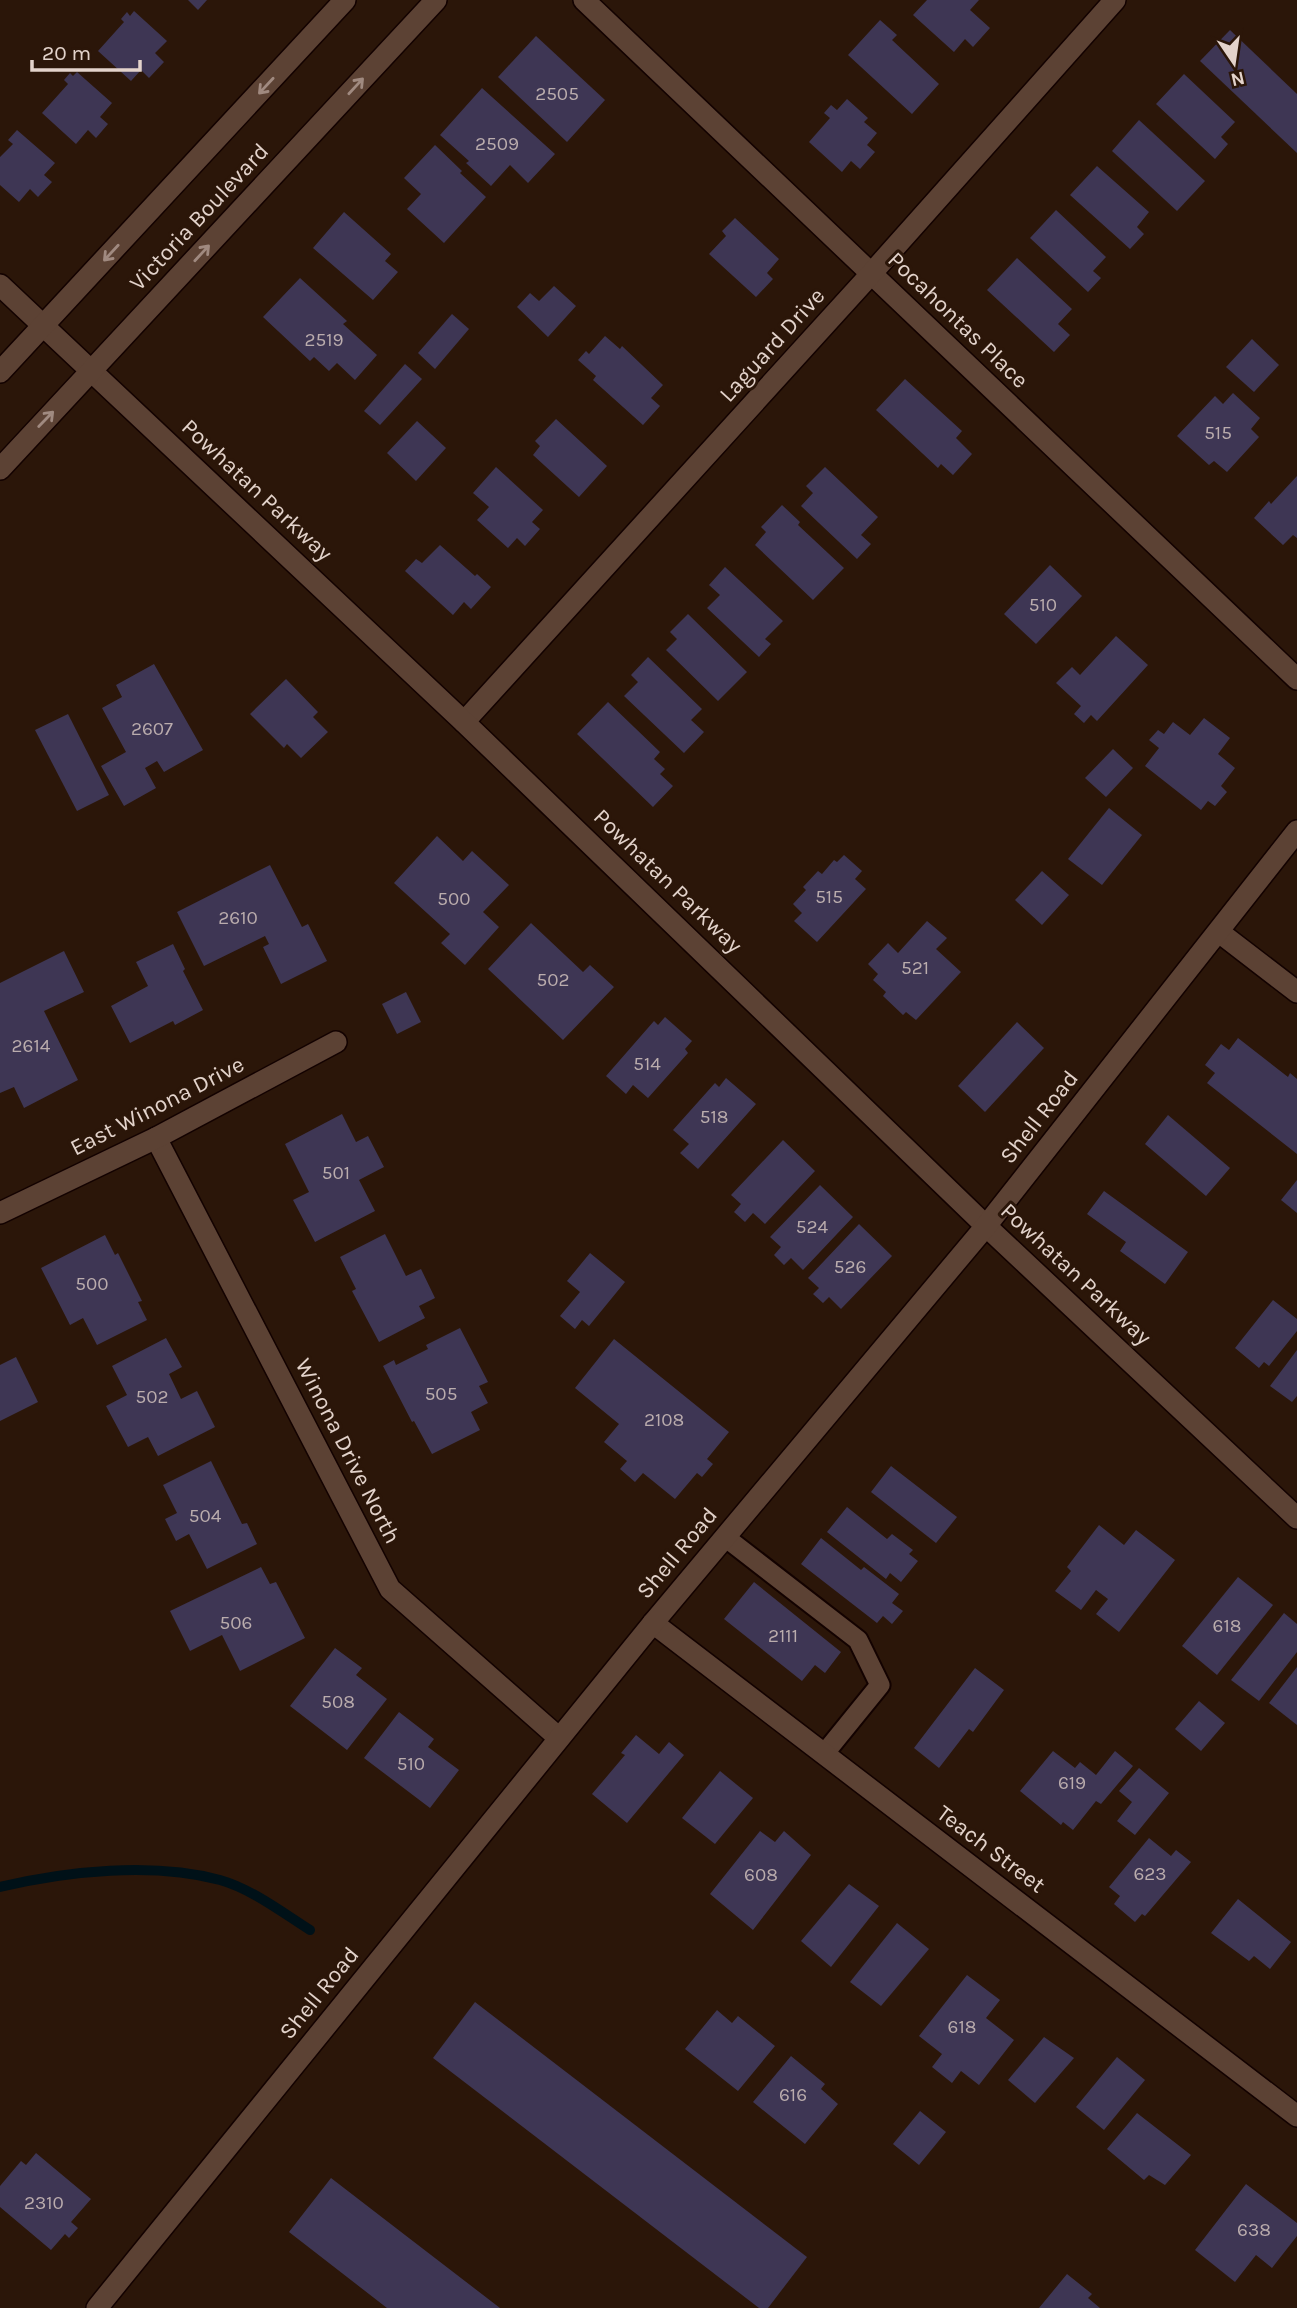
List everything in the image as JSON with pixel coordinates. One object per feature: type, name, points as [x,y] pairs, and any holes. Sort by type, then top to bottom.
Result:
[{"type":"street","name":"Victoria Boulevard","points":[[0,372],[345,0]]},
{"type":"street","name":"Victoria Boulevard","points":[[0,469],[436,0]]},
{"type":"street","name":"Pocahontas Place","points":[[584,0],[1297,678]]},
{"type":"street","name":"Laguard Drive","points":[[464,722],[871,274],[1115,0]]},
{"type":"street","name":"Powhatan Parkway","points":[[0,285],[464,722],[986,1226],[1297,1518]]},
{"type":"street","name":"Shell Road","points":[[97,2308],[653,1623],[986,1226],[1297,831]]},
{"type":"street","points":[[1219,932],[1297,992]]},
{"type":"street","name":"East Winona Drive","points":[[0,1213],[156,1138],[336,1042]]},
{"type":"street","name":"Winona Drive North","points":[[156,1138],[390,1589],[559,1738]]},
{"type":"street","name":"Teach Street","points":[[653,1623],[1297,2116]]},
{"type":"lane","points":[[725,1537],[858,1640],[880,1685],[824,1754]]},
{"type":"building","points":[[188,0],[207,0],[198,10]]},
{"type":"building","points":[[927,0],[979,0],[970,10],[990,28],[973,47],[965,39],[954,52],[913,15]]},
{"type":"building","points":[[134,11],[167,41],[155,53],[164,62],[149,78],[141,70],[131,81],[98,51],[124,22],[121,19],[127,12],[130,16]]},
{"type":"building","points":[[880,20],[897,35],[892,40],[939,84],[912,114],[848,55]]},
{"type":"building","points":[[1230,30],[1297,94],[1297,153],[1200,61]]},
{"type":"building","points":[[536,36],[605,100],[567,142],[498,77]]},
{"type":"building","points":[[77,72],[112,103],[100,117],[108,124],[96,138],[88,130],[76,144],[42,113],[68,84],[64,80],[70,73],[73,76]]},
{"type":"building","points":[[1184,74],[1235,122],[1221,137],[1228,144],[1215,159],[1156,104]]},
{"type":"building","points":[[482,88],[555,154],[528,183],[510,165],[491,186],[466,163],[469,161],[440,135]]},
{"type":"building","points":[[847,99],[868,118],[864,122],[877,133],[867,145],[875,152],[860,169],[851,161],[842,172],[809,142],[830,118],[824,113],[831,105],[837,110]]},
{"type":"building","points":[[1139,120],[1205,181],[1177,211],[1112,151]]},
{"type":"building","points":[[17,130],[55,163],[44,175],[52,182],[38,197],[30,189],[19,202],[0,185],[0,157],[13,144],[8,140]]},
{"type":"building","points":[[435,145],[486,197],[444,243],[407,209],[421,194],[404,178]]},
{"type":"building","points":[[1097,166],[1149,212],[1137,227],[1144,234],[1130,249],[1070,195]]},
{"type":"building","points":[[1056,210],[1106,257],[1093,271],[1101,278],[1088,292],[1030,238]]},
{"type":"building","points":[[344,212],[391,254],[385,261],[398,272],[373,300],[313,248]]},
{"type":"building","points":[[735,218],[779,259],[767,273],[773,279],[756,297],[709,254],[726,236],[722,231]]},
{"type":"building","points":[[1017,258],[1072,309],[1058,324],[1070,335],[1054,352],[987,290]]},
{"type":"building","points":[[300,278],[347,321],[343,324],[377,355],[355,380],[337,363],[329,371],[314,357],[310,361],[263,317]]},
{"type":"building","points":[[554,286],[576,306],[548,337],[517,307],[530,293],[539,301]]},
{"type":"building","points":[[452,314],[469,329],[435,369],[418,353]]},
{"type":"building","points":[[605,336],[620,349],[622,346],[663,385],[651,398],[660,406],[643,425],[593,380],[596,376],[578,360],[586,351],[589,354]]},
{"type":"building","points":[[1252,339],[1279,365],[1254,392],[1226,367]]},
{"type":"building","points":[[405,364],[422,379],[380,425],[364,411]]},
{"type":"building","points":[[905,379],[962,431],[956,438],[972,454],[953,475],[941,464],[938,468],[876,410]]},
{"type":"building","points":[[1233,393],[1260,418],[1251,429],[1259,437],[1227,472],[1214,461],[1209,465],[1177,436],[1215,396],[1223,404]]},
{"type":"building","points":[[556,419],[607,466],[579,497],[533,455],[540,446],[535,441]]},
{"type":"building","points":[[417,421],[446,448],[416,481],[387,453]]},
{"type":"building","points":[[496,467],[543,510],[532,522],[540,529],[525,546],[517,538],[508,548],[477,520],[489,507],[473,493]]},
{"type":"building","points":[[825,467],[878,517],[861,535],[871,544],[857,559],[801,506],[813,493],[806,486]]},
{"type":"building","points":[[1297,476],[1297,538],[1293,535],[1283,545],[1254,518]]},
{"type":"building","points":[[782,505],[800,522],[798,525],[844,568],[813,600],[755,545],[766,532],[761,527]]},
{"type":"building","points":[[440,545],[491,587],[471,609],[464,602],[453,615],[405,571],[416,559],[422,563]]},
{"type":"building","points":[[1050,565],[1082,596],[1036,644],[1004,614]]},
{"type":"building","points":[[725,567],[783,621],[765,639],[771,644],[759,657],[707,608],[720,595],[709,585]]},
{"type":"building","points":[[688,614],[747,672],[718,701],[666,650],[677,639],[670,632]]},
{"type":"building","points":[[1116,636],[1148,665],[1097,721],[1091,715],[1084,723],[1074,714],[1081,706],[1056,683],[1072,667],[1080,675]]},
{"type":"building","points":[[648,657],[702,709],[691,720],[704,732],[684,753],[624,696],[638,682],[631,675]]},
{"type":"building","points":[[154,664],[203,750],[164,772],[157,761],[145,768],[156,788],[124,806],[101,766],[126,752],[102,708],[122,697],[116,685]]},
{"type":"building","points":[[286,679],[318,712],[313,717],[328,732],[301,758],[287,744],[284,748],[250,714]]},
{"type":"building","points":[[608,702],[660,752],[654,759],[665,769],[660,774],[673,786],[653,807],[577,734]]},
{"type":"building","points":[[68,714],[109,795],[77,811],[35,730]]},
{"type":"building","points":[[1204,718],[1230,738],[1218,754],[1235,768],[1221,786],[1227,792],[1215,806],[1208,801],[1201,810],[1145,766],[1159,748],[1149,740],[1158,730],[1164,734],[1173,722],[1190,735]]},
{"type":"building","points":[[1113,749],[1133,768],[1106,797],[1085,778]]},
{"type":"building","points":[[1109,808],[1142,835],[1102,885],[1068,859]]},
{"type":"building","points":[[437,836],[463,861],[472,851],[509,885],[483,912],[499,927],[465,965],[441,943],[450,934],[394,883]]},
{"type":"building","points":[[844,855],[862,871],[855,879],[866,889],[817,942],[794,921],[802,913],[793,904],[806,890],[803,887],[818,871],[822,874],[834,860],[837,862]]},
{"type":"building","points":[[270,865],[302,927],[308,924],[327,961],[281,984],[263,947],[269,944],[265,936],[204,966],[177,912]]},
{"type":"building","points":[[1042,871],[1069,895],[1042,925],[1015,900]]},
{"type":"building","points":[[927,921],[947,938],[936,949],[961,972],[916,1020],[906,1012],[903,1015],[883,996],[886,992],[873,980],[878,974],[868,964],[888,943],[898,953]]},
{"type":"building","points":[[531,923],[583,972],[590,965],[614,987],[563,1040],[488,969]]},
{"type":"building","points":[[173,944],[203,1010],[175,1025],[173,1021],[130,1043],[111,1006],[148,986],[136,962]]},
{"type":"building","points":[[64,951],[84,992],[44,1011],[78,1080],[24,1108],[14,1087],[0,1093],[0,983]]},
{"type":"building","points":[[406,992],[421,1022],[397,1034],[382,1004]]},
{"type":"building","points":[[665,1017],[692,1041],[685,1049],[688,1053],[648,1098],[633,1085],[626,1094],[606,1076],[654,1021],[658,1025]]},
{"type":"building","points":[[1017,1022],[1044,1048],[985,1112],[958,1086]]},
{"type":"building","points":[[1238,1038],[1288,1077],[1290,1073],[1297,1079],[1297,1154],[1207,1083],[1215,1073],[1205,1065],[1221,1044],[1229,1050]]},
{"type":"building","points":[[726,1078],[756,1104],[698,1169],[680,1153],[689,1144],[673,1130],[715,1083],[719,1087]]},
{"type":"building","points":[[342,1114],[356,1142],[368,1136],[384,1167],[359,1180],[375,1211],[315,1242],[293,1200],[309,1192],[285,1144]]},
{"type":"building","points":[[1168,1115],[1230,1168],[1206,1196],[1145,1144]]},
{"type":"building","points":[[783,1140],[815,1171],[765,1224],[753,1213],[745,1222],[734,1212],[741,1204],[731,1195]]},
{"type":"building","points":[[1297,1180],[1297,1213],[1281,1200]]},
{"type":"building","points":[[820,1185],[853,1217],[803,1270],[791,1258],[784,1265],[774,1255],[781,1247],[770,1237]]},
{"type":"building","points":[[1104,1191],[1188,1252],[1165,1284],[1120,1251],[1126,1242],[1087,1214]]},
{"type":"building","points":[[859,1224],[892,1256],[841,1309],[829,1297],[823,1303],[813,1294],[819,1288],[808,1278]]},
{"type":"building","points":[[385,1234],[406,1276],[421,1269],[435,1298],[419,1306],[425,1318],[379,1342],[352,1291],[356,1289],[340,1257]]},
{"type":"building","points":[[105,1235],[115,1255],[118,1253],[142,1301],[138,1302],[147,1320],[97,1345],[83,1318],[70,1325],[41,1268]]},
{"type":"building","points":[[590,1253],[625,1282],[589,1326],[582,1320],[575,1329],[560,1316],[580,1292],[567,1281]]},
{"type":"building","points":[[1273,1300],[1297,1319],[1297,1331],[1269,1366],[1264,1362],[1259,1368],[1235,1348]]},
{"type":"building","points":[[460,1328],[488,1382],[479,1386],[488,1403],[471,1412],[480,1430],[432,1454],[383,1366],[394,1360],[396,1365],[428,1349],[426,1345]]},
{"type":"building","points":[[166,1338],[182,1367],[169,1374],[181,1399],[197,1391],[215,1427],[158,1456],[148,1437],[128,1447],[106,1406],[127,1395],[112,1366]]},
{"type":"building","points":[[614,1339],[729,1432],[707,1459],[713,1464],[702,1477],[697,1473],[675,1499],[643,1473],[635,1482],[620,1469],[627,1461],[604,1442],[619,1424],[575,1388]]},
{"type":"building","points":[[1297,1350],[1297,1396],[1292,1402],[1270,1386]]},
{"type":"building","points":[[16,1357],[38,1402],[0,1421],[0,1365]]},
{"type":"building","points":[[211,1461],[242,1524],[247,1523],[257,1544],[207,1569],[189,1534],[176,1541],[165,1519],[177,1513],[163,1485]]},
{"type":"building","points":[[891,1466],[957,1517],[936,1543],[871,1492]]},
{"type":"building","points":[[847,1507],[887,1539],[892,1534],[913,1550],[909,1554],[918,1561],[901,1582],[890,1573],[886,1579],[827,1532]]},
{"type":"building","points":[[1099,1525],[1124,1545],[1136,1530],[1175,1560],[1119,1632],[1096,1614],[1108,1599],[1096,1590],[1081,1610],[1055,1591],[1071,1571],[1067,1567]]},
{"type":"building","points":[[821,1538],[861,1570],[864,1567],[899,1594],[892,1603],[903,1611],[892,1624],[883,1616],[877,1623],[801,1564]]},
{"type":"building","points":[[261,1567],[270,1584],[276,1582],[305,1638],[240,1671],[222,1635],[190,1651],[170,1611]]},
{"type":"building","points":[[1238,1577],[1273,1605],[1217,1675],[1182,1646]]},
{"type":"building","points":[[754,1582],[841,1652],[825,1673],[815,1665],[802,1681],[724,1619]]},
{"type":"building","points":[[1284,1613],[1297,1624],[1297,1652],[1259,1701],[1231,1680]]},
{"type":"building","points":[[335,1648],[362,1668],[356,1675],[387,1699],[347,1750],[290,1706]]},
{"type":"building","points":[[1297,1667],[1297,1725],[1269,1703]]},
{"type":"building","points":[[975,1668],[1004,1690],[973,1732],[969,1729],[939,1768],[914,1748]]},
{"type":"building","points":[[1199,1701],[1225,1723],[1201,1751],[1175,1729]]},
{"type":"building","points":[[399,1712],[434,1739],[428,1747],[459,1770],[430,1808],[364,1758]]},
{"type":"building","points":[[636,1735],[659,1754],[669,1742],[684,1755],[627,1823],[592,1794],[625,1755],[621,1753]]},
{"type":"building","points":[[1053,1751],[1075,1768],[1080,1762],[1096,1775],[1115,1751],[1133,1766],[1101,1804],[1096,1801],[1073,1830],[1063,1822],[1061,1825],[1020,1791]]},
{"type":"building","points":[[1139,1768],[1169,1793],[1135,1835],[1117,1821],[1132,1802],[1119,1791]]},
{"type":"building","points":[[720,1771],[753,1798],[715,1844],[682,1818]]},
{"type":"building","points":[[760,1831],[775,1842],[784,1831],[811,1855],[753,1930],[710,1894]]},
{"type":"building","points":[[1149,1838],[1171,1856],[1176,1850],[1191,1862],[1145,1916],[1142,1914],[1135,1922],[1114,1904],[1120,1896],[1109,1887]]},
{"type":"building","points":[[849,1884],[879,1906],[831,1967],[801,1941]]},
{"type":"building","points":[[1238,1899],[1291,1942],[1270,1969],[1254,1956],[1249,1961],[1211,1933]]},
{"type":"building","points":[[897,1923],[929,1949],[881,2006],[850,1982]]},
{"type":"building","points":[[967,1975],[1000,2000],[986,2018],[1014,2040],[979,2085],[961,2071],[952,2083],[932,2067],[942,2054],[919,2036]]},
{"type":"building","points":[[475,2002],[807,2257],[768,2308],[759,2308],[433,2058]]},
{"type":"building","points":[[717,2010],[732,2023],[738,2016],[775,2046],[738,2091],[685,2049]]},
{"type":"building","points":[[1044,2037],[1074,2058],[1035,2103],[1008,2080]]},
{"type":"building","points":[[791,2056],[825,2084],[821,2089],[838,2104],[805,2144],[753,2102]]},
{"type":"building","points":[[1117,2057],[1145,2080],[1104,2130],[1076,2107]]},
{"type":"building","points":[[920,2111],[946,2132],[919,2165],[893,2144]]},
{"type":"building","points":[[1137,2113],[1191,2155],[1165,2185],[1149,2175],[1144,2180],[1107,2149]]},
{"type":"building","points":[[36,2153],[91,2199],[71,2222],[78,2228],[69,2238],[65,2234],[51,2250],[0,2207],[0,2186],[21,2161],[26,2165]]},
{"type":"building","points":[[331,2178],[500,2308],[387,2308],[289,2232]]},
{"type":"building","points":[[1246,2184],[1297,2223],[1297,2236],[1272,2268],[1256,2255],[1235,2282],[1195,2250]]},
{"type":"building","points":[[1067,2274],[1092,2294],[1088,2298],[1100,2308],[1039,2308]]},
{"type":"waterway","points":[[0,1887],[53,1877],[110,1871],[194,1874],[244,1889],[310,1930]]}]
